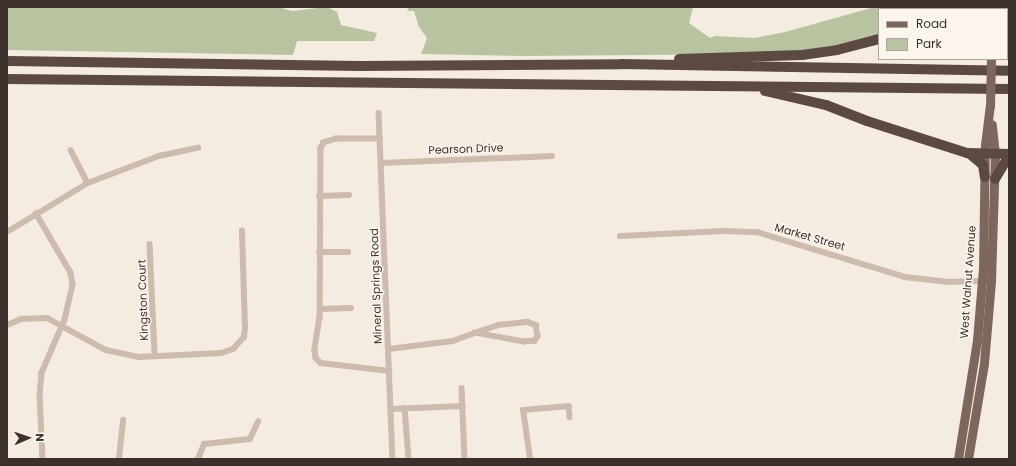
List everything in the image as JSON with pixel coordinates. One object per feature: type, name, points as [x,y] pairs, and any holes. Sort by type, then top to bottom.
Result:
[{"type":"highway","points":[[622,64],[695,58],[802,55],[837,50],[878,39]]},
{"type":"highway","points":[[7,61],[374,66],[622,64],[1009,71]]},
{"type":"highway","points":[[7,80],[543,86],[744,85],[1009,89]]},
{"type":"highway","points":[[744,85],[826,105],[867,121],[967,153],[1009,155]]},
{"type":"highway","points":[[967,153],[983,165],[990,178],[1009,155]]},
{"type":"main road","name":"West Walnut Avenue","points":[[968,459],[984,363],[991,281],[991,60]]},
{"type":"main road","name":"West Walnut Avenue","points":[[958,459],[963,436],[977,340],[990,178]]},
{"type":"street","name":"Mineral Springs Road","points":[[379,113],[393,459]]},
{"type":"street","points":[[380,138],[336,139],[324,143],[320,158],[320,309],[315,350],[318,362],[390,371]]},
{"type":"street","points":[[7,232],[36,213],[88,183],[159,156],[198,148]]},
{"type":"street","points":[[71,150],[88,183]]},
{"type":"street","name":"Pearson Drive","points":[[381,163],[552,156]]},
{"type":"street","points":[[319,196],[349,196]]},
{"type":"street","points":[[36,213],[71,274],[73,285],[71,301],[63,325],[42,373],[40,394],[42,459]]},
{"type":"street","name":"Market Street","points":[[620,236],[724,230],[757,232],[905,277],[949,282],[991,281]]},
{"type":"street","points":[[7,325],[35,317],[47,318],[63,325],[106,350],[128,355],[155,356],[221,353],[239,345],[245,328],[242,232]]},
{"type":"street","name":"Kingston Court","points":[[150,244],[155,356]]},
{"type":"street","points":[[319,252],[348,252]]},
{"type":"street","points":[[320,309],[351,308]]},
{"type":"street","points":[[389,349],[453,341],[475,333],[498,325],[528,322],[536,325],[538,336],[535,341],[524,342],[475,333]]},
{"type":"street","points":[[462,388],[465,459]]},
{"type":"street","points":[[391,409],[463,406]]},
{"type":"street","points":[[530,459],[523,410],[569,406],[570,417]]},
{"type":"street","points":[[406,408],[409,459]]},
{"type":"street","points":[[119,459],[123,420]]},
{"type":"street","points":[[198,459],[204,444],[250,439],[258,422]]},
{"type":"street","points":[[963,436],[973,436]]},
{"type":"green space","points":[[7,7],[278,7],[292,11],[327,7],[337,12],[341,25],[377,33],[374,41],[297,41],[293,55],[7,50]]},
{"type":"green space","points":[[409,7],[693,7],[689,23],[710,38],[715,36],[755,38],[785,32],[875,7],[945,7],[878,8],[878,35],[861,42],[778,54],[524,56],[421,54],[427,38],[419,27],[414,11],[407,11]]}]
